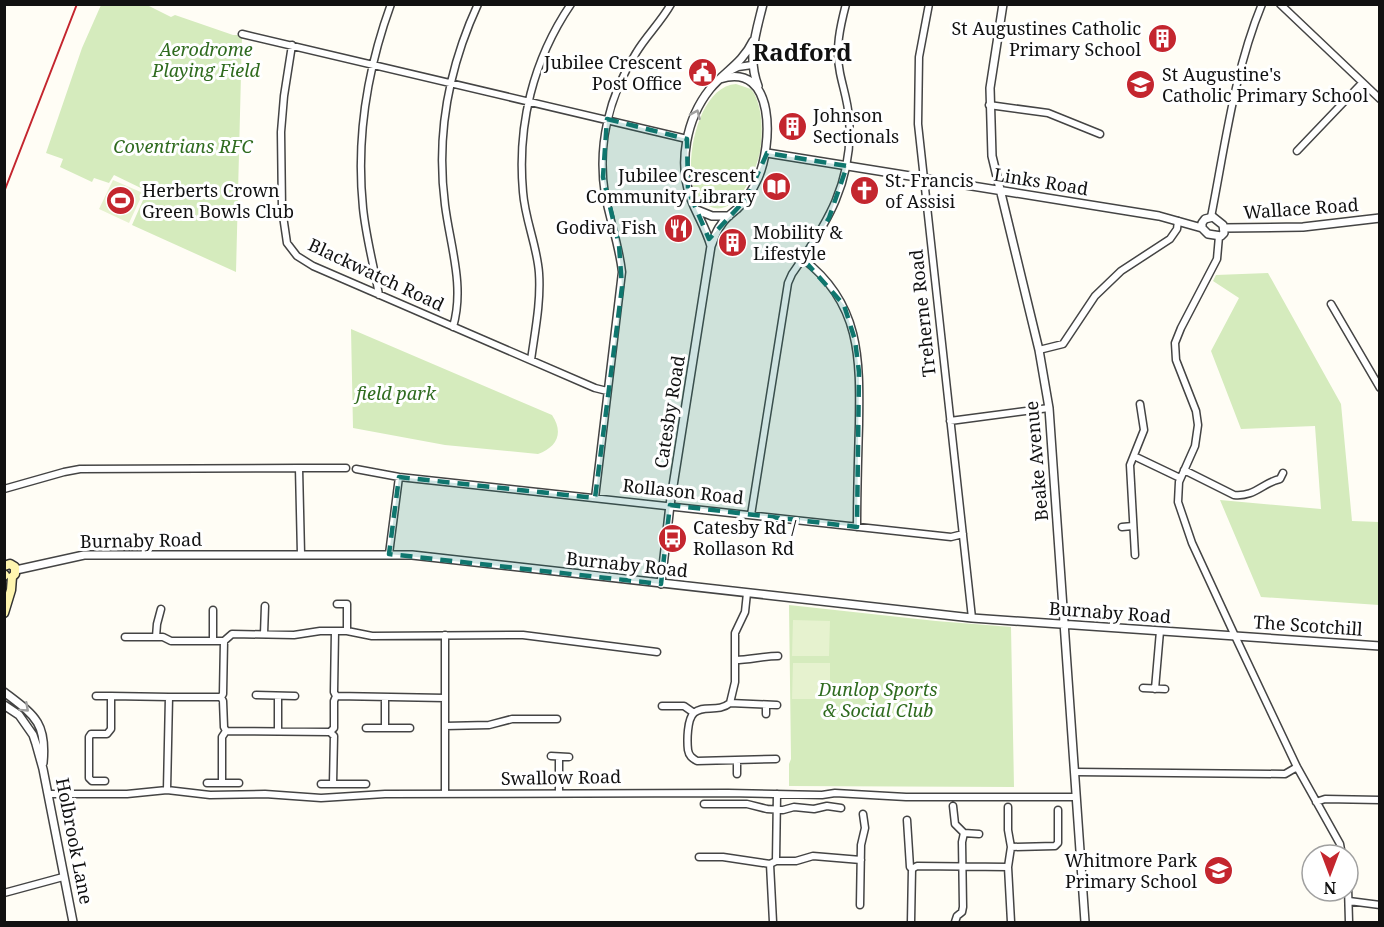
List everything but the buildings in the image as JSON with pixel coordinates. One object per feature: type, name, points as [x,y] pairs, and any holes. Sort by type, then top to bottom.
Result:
[{"type":"main road","points":[[4,613],[11,590],[8,574],[14,565],[5,563]]},
{"type":"street","points":[[379,295],[366,228],[361,183],[362,130],[373,64],[392,4]]},
{"type":"street","points":[[453,327],[457,309],[457,284],[442,169],[444,125],[451,82],[462,42],[478,4]]},
{"type":"street","points":[[531,360],[539,298],[538,259],[523,192],[523,136],[528,100],[546,47],[571,4]]},
{"type":"street","points":[[595,498],[622,272],[619,245],[608,210],[603,177],[602,153],[607,119],[625,71],[671,4]]},
{"type":"street","points":[[730,72],[747,53],[753,41],[764,4]]},
{"type":"street","points":[[752,515],[784,297],[792,274],[829,218],[841,190],[847,166],[849,118],[838,49],[840,24],[846,4]]},
{"type":"street","name":"Treherne Road","points":[[929,4],[919,57],[918,124],[972,618]]},
{"type":"street","name":"Beake Avenue","points":[[1003,4],[994,52],[989,105],[992,156],[1039,350],[1049,408],[1085,922]]},
{"type":"street","points":[[1211,217],[1241,64],[1250,32],[1262,4]]},
{"type":"street","points":[[1280,4],[1380,99]]},
{"type":"street","points":[[242,33],[687,139]]},
{"type":"street","points":[[697,210],[712,216],[729,216],[747,198],[758,179],[767,153],[767,116],[752,65],[753,41]]},
{"type":"street","name":"Blackwatch Road","points":[[292,45],[281,132],[282,209],[286,243],[297,256],[379,295],[607,392]]},
{"type":"street","points":[[711,246],[688,190],[685,170],[687,139],[691,124],[704,97],[720,79],[730,72],[738,67],[752,65]]},
{"type":"street","points":[[720,79],[730,76],[747,78],[759,91]]},
{"type":"street","points":[[1298,151],[1362,83]]},
{"type":"street","points":[[989,105],[1048,113],[1100,134]]},
{"type":"street","name":"Links Road","points":[[767,153],[1127,211],[1202,228]]},
{"type":"street","name":"Catesby Road","points":[[661,584],[670,505],[711,246],[719,227],[729,216]]},
{"type":"street","points":[[1211,217],[1219,221],[1224,228],[1223,235],[1208,234],[1202,228],[1203,221],[1211,217]]},
{"type":"street","name":"Wallace Road","points":[[1224,228],[1295,228],[1380,218]]},
{"type":"street","points":[[1039,350],[1063,344],[1095,296],[1128,266],[1170,239],[1177,229],[1178,221]]},
{"type":"street","points":[[1219,236],[1217,259],[1181,328],[1175,346],[1177,364],[1196,411],[1198,425],[1195,446],[1180,478],[1178,498],[1183,519],[1235,636],[1297,767],[1339,843]]},
{"type":"street","points":[[802,259],[814,267],[844,305],[855,340],[859,372],[857,527]]},
{"type":"street","points":[[1331,304],[1380,388]]},
{"type":"street","points":[[1135,555],[1131,465],[1144,430],[1140,404]]},
{"type":"street","points":[[950,421],[1049,408]]},
{"type":"street","points":[[1134,456],[1180,478]]},
{"type":"street","points":[[299,468],[301,554]]},
{"type":"street","points":[[4,489],[71,470],[346,468]]},
{"type":"street","name":"Rollason Road","points":[[356,469],[399,477],[857,527],[951,537],[963,534]]},
{"type":"street","points":[[1184,470],[1234,495],[1251,494],[1283,477]]},
{"type":"street","points":[[389,554],[399,477]]},
{"type":"street","points":[[1122,527],[1133,526]]},
{"type":"street","name":"Burnaby Road","points":[[8,574],[84,555],[412,555],[972,618],[1235,636]]},
{"type":"street","points":[[730,703],[735,682],[735,633],[745,612],[747,593]]},
{"type":"street","points":[[337,604],[347,604],[347,631]]},
{"type":"street","points":[[264,634],[265,606]]},
{"type":"street","points":[[156,637],[161,609]]},
{"type":"street","points":[[213,609],[213,641]]},
{"type":"street","points":[[125,637],[163,637],[171,641],[224,641],[232,634],[294,635],[320,631],[347,631],[372,636],[523,635],[657,652]]},
{"type":"street","points":[[330,732],[334,728],[336,696],[334,692],[334,631]]},
{"type":"street","points":[[1155,688],[1160,631]]},
{"type":"street","points":[[445,635],[445,794]]},
{"type":"street","name":"The Scotchill","points":[[1235,636],[1380,646]]},
{"type":"street","points":[[224,641],[223,694],[221,697],[226,731]]},
{"type":"street","points":[[735,660],[778,656]]},
{"type":"street","points":[[1143,688],[1166,689]]},
{"type":"street","name":"Holbrook Lane","points":[[4,692],[33,716],[42,728],[44,750],[42,766]]},
{"type":"street","points":[[256,695],[295,696]]},
{"type":"street","points":[[96,696],[221,697]]},
{"type":"street","points":[[105,781],[92,781],[89,778],[89,737],[91,734],[108,734],[111,729],[111,696]]},
{"type":"street","points":[[278,696],[278,731]]},
{"type":"street","points":[[336,696],[445,698]]},
{"type":"street","points":[[167,790],[169,697]]},
{"type":"street","points":[[385,697],[385,728]]},
{"type":"street","points":[[776,759],[697,761],[691,758],[688,750],[690,718],[699,709],[719,709],[730,703],[777,705]]},
{"type":"street","name":"Holbrook Lane","points":[[4,705],[19,715],[33,735],[48,794],[73,922]]},
{"type":"street","points":[[766,705],[766,714]]},
{"type":"street","points":[[662,706],[684,706],[694,712]]},
{"type":"street","points":[[445,726],[489,725],[512,719],[557,719]]},
{"type":"street","points":[[366,728],[410,729]]},
{"type":"street","points":[[226,731],[330,732],[334,736],[333,784]]},
{"type":"street","points":[[222,783],[222,737],[226,731]]},
{"type":"street","points":[[551,756],[569,757]]},
{"type":"street","points":[[559,757],[559,793]]},
{"type":"street","points":[[737,760],[737,774]]},
{"type":"street","points":[[1075,772],[1285,774],[1297,767]]},
{"type":"street","points":[[207,783],[239,783]]},
{"type":"street","points":[[321,784],[366,784]]},
{"type":"street","name":"Swallow Road","points":[[48,794],[127,794],[167,790],[210,795],[276,794],[321,798],[385,794],[559,793],[835,793],[906,797],[1076,797]]},
{"type":"street","points":[[773,922],[773,863],[777,794]]},
{"type":"street","points":[[1316,802],[1325,799],[1380,800]]},
{"type":"street","points":[[704,804],[747,804],[776,810],[794,807],[841,808]]},
{"type":"street","points":[[952,806],[953,821],[964,833],[979,834]]},
{"type":"street","points":[[1008,807],[1011,847],[1008,867],[1011,922]]},
{"type":"street","points":[[1011,847],[1055,846],[1058,843],[1058,810]]},
{"type":"street","points":[[860,905],[863,814]]},
{"type":"street","points":[[908,820],[910,867],[912,869],[911,922]]},
{"type":"street","points":[[955,922],[963,907],[962,842],[964,833]]},
{"type":"street","points":[[699,856],[723,856],[773,863],[796,861],[813,856],[861,860]]},
{"type":"street","points":[[912,869],[916,866],[1008,867]]},
{"type":"street","points":[[4,893],[63,877]]},
{"type":"street","points":[[1360,902],[1380,905]]},
{"type":"street","points":[[1349,903],[1349,922]]},
{"type":"highlighted area","points":[[607,119],[687,139],[688,190],[709,239],[747,198],[767,153],[847,166],[829,218],[803,259],[844,305],[855,340],[859,372],[857,527],[670,505],[661,584],[389,554],[399,477],[595,498],[622,287],[619,245],[603,177]]},
{"type":"green space","name":"Coventrians RFC","points":[[101,5],[147,5],[171,17],[175,15],[233,35],[242,35],[236,272],[132,225],[147,191],[114,175],[109,183],[94,178],[92,182],[60,167],[63,159],[46,153],[82,48]]},
{"type":"green space","points":[[736,84],[751,89],[758,103],[762,128],[760,152],[750,179],[738,197],[723,208],[714,208],[704,203],[696,194],[692,181],[692,147],[696,129],[712,98],[723,88]]},
{"type":"green space","name":"Herberts Crown Green Bowls Club","points":[[113,180],[143,193],[129,223],[99,209]]},
{"type":"green space","points":[[1268,273],[1341,404],[1352,521],[1379,522],[1379,605],[1261,597],[1220,500],[1321,509],[1315,426],[1241,429],[1211,351],[1239,298],[1213,281],[1216,275]]},
{"type":"green space","name":"field park","points":[[351,329],[552,415],[558,428],[557,439],[545,451],[538,454],[445,445],[353,428]]},
{"type":"green space","name":"Dunlop Sports & Social Club","points":[[789,605],[1011,627],[1014,787],[789,786],[791,759]]},
{"type":"green space","points":[[793,620],[830,621],[829,656],[792,656]]},
{"type":"green space","points":[[793,663],[830,663],[830,699],[792,699]]},
{"type":"railway","points":[[4,192],[77,4]]},
{"type":"place","name":"St Augustines Catholic Primary School","points":[[1162,39]]},
{"type":"place","name":"Jubilee Crescent Post Office","points":[[703,73]]},
{"type":"place","name":"St Augustine's Catholic Primary School","points":[[1141,85]]},
{"type":"place","name":"Johnson Sectionals","points":[[792,126]]},
{"type":"place","name":"Jubilee Crescent Community Library","points":[[777,186]]},
{"type":"place","name":"St. Francis of Assisi","points":[[864,191]]},
{"type":"place","name":"Herberts Crown Green Bowls Club","points":[[121,201]]},
{"type":"place","name":"Godiva Fish","points":[[678,228]]},
{"type":"place","name":"Mobility & Lifestyle","points":[[732,243]]},
{"type":"place","name":"Catesby Rd / Rollason Rd","points":[[672,538]]},
{"type":"place","name":"Whitmore Park Primary School","points":[[1218,871]]},
{"type":"district","name":"Radford","points":[[802,53]]},
{"type":"park label","name":"Aerodrome Playing Field","points":[[206,60]]}]
